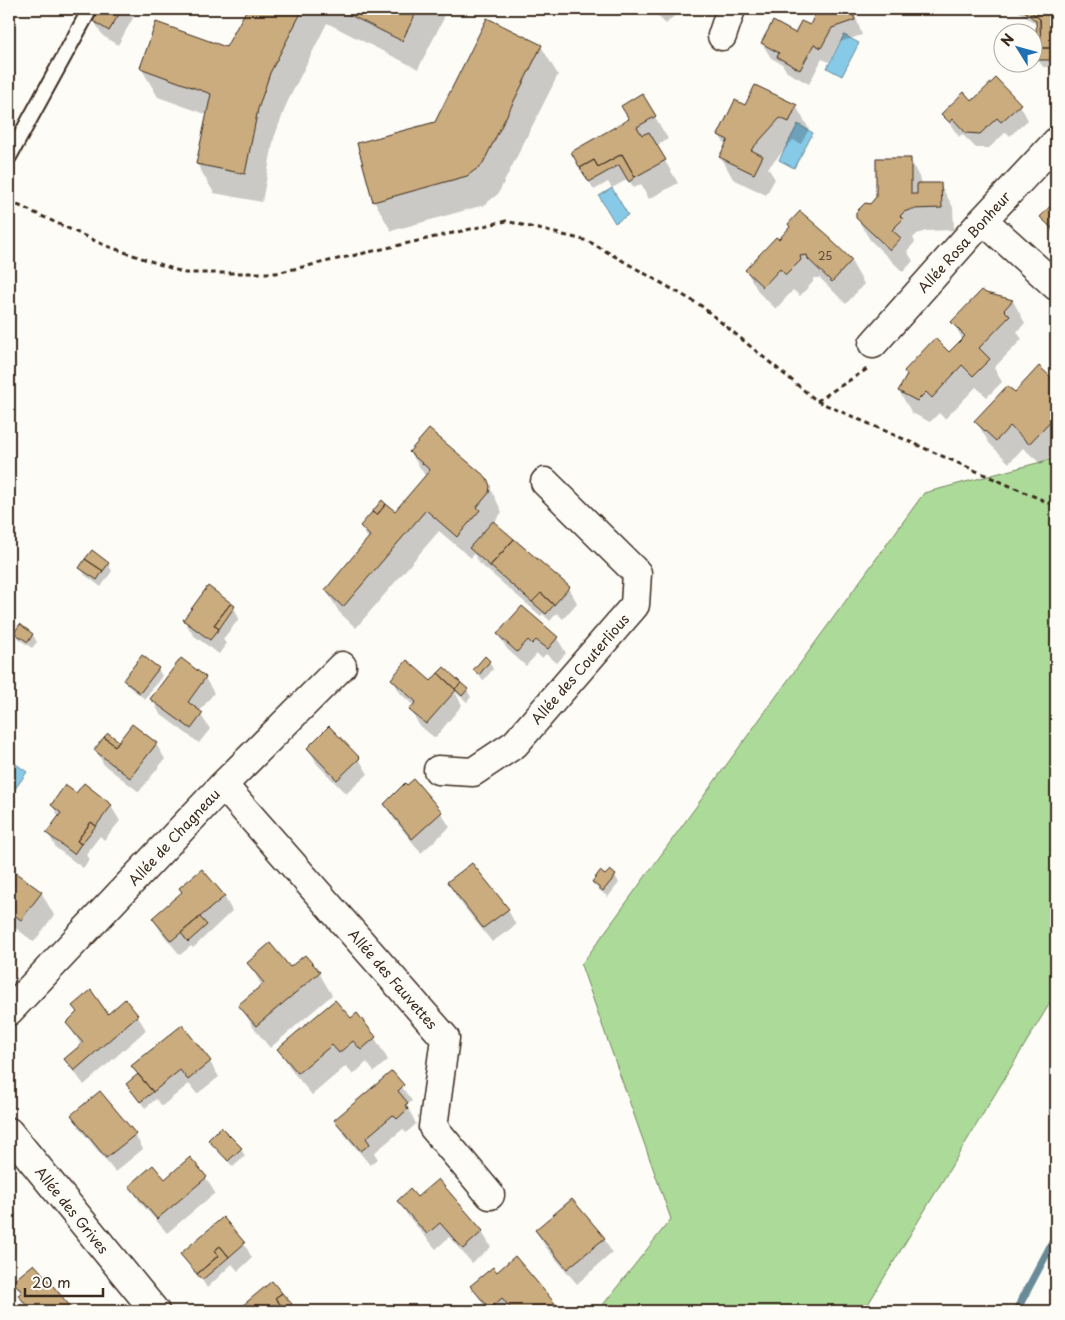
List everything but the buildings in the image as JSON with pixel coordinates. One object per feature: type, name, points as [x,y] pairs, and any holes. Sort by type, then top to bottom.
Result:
[{"type":"street","points":[[722,36],[731,9]]},
{"type":"street","name":"Allée Rosa Bonheur","points":[[873,344],[983,220],[1056,142]]},
{"type":"street","points":[[983,220],[1056,286]]},
{"type":"street","name":"Allée des Couterlious","points":[[438,770],[473,772],[515,744],[635,606],[637,574],[545,482]]},
{"type":"street","name":"Allée de Chagneau","points":[[9,1011],[223,785],[342,666]]},
{"type":"street","name":"Allée des Fauvettes","points":[[223,785],[445,1038],[432,1127],[490,1195]]},
{"type":"street","name":"Allée des Grives","points":[[9,1132],[155,1311]]},
{"type":"lane","points":[[9,157],[90,9]]},
{"type":"path","points":[[9,201],[104,245],[185,273],[276,274],[506,221],[588,241],[700,305],[817,401],[1056,506]]},
{"type":"path","points":[[817,401],[863,373]]},
{"type":"green space","points":[[1056,458],[1056,993],[864,1311],[598,1311],[671,1219],[581,965],[924,493]]},
{"type":"water","points":[[844,35],[859,43],[842,76],[827,68]]},
{"type":"water","points":[[798,124],[813,133],[794,168],[779,160]]},
{"type":"water","points":[[612,188],[628,215],[615,223],[599,196]]},
{"type":"water","points":[[9,759],[27,772],[15,789],[9,784]]},
{"type":"waterway","points":[[1016,1311],[1056,1236]]}]
